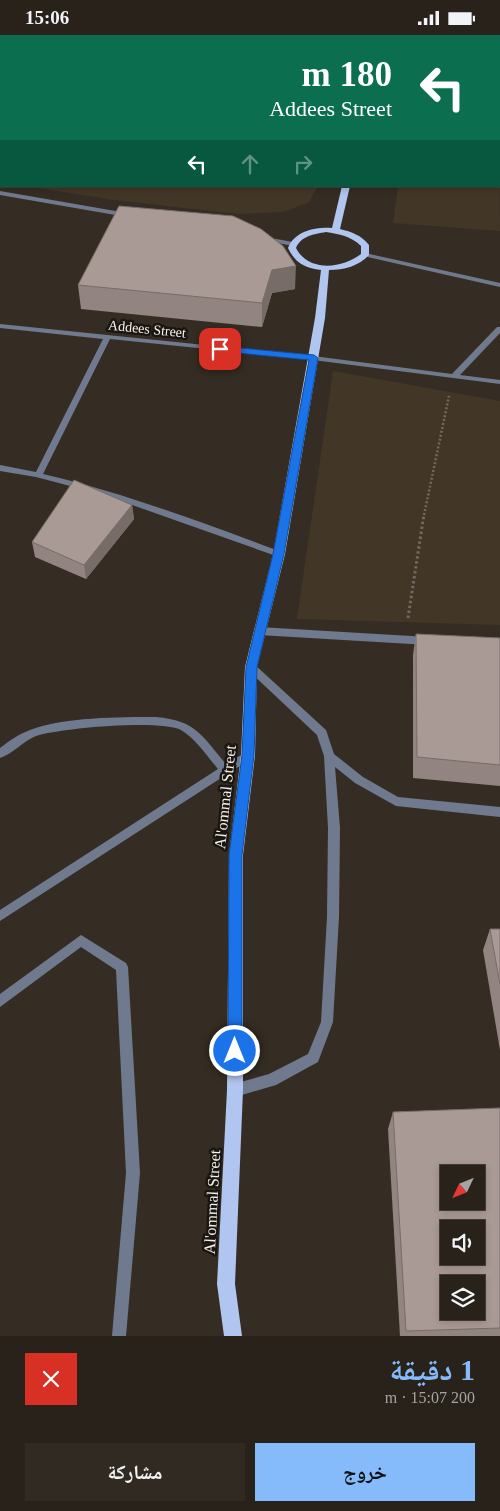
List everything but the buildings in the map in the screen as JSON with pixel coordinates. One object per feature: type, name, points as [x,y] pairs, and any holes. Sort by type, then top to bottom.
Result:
[{"type":"main road","points":[[335,231],[346,187]]},
{"type":"main road","points":[[335,231],[360,239],[365,245],[365,255],[354,264],[346,267],[325,268],[301,261],[293,253],[293,243],[309,233],[335,231]]},
{"type":"main road","name":"Al'ommal Street","points":[[233,1336],[226,1284],[235,1090],[236,855],[248,755],[251,667],[278,554],[314,358],[325,268]]},
{"type":"street","points":[[0,193],[137,217]]},
{"type":"street","points":[[254,237],[293,243]]},
{"type":"street","points":[[365,255],[500,285]]},
{"type":"street","name":"Addees Street","points":[[0,326],[314,358],[500,382]]},
{"type":"street","points":[[454,376],[500,329]]},
{"type":"street","points":[[39,474],[107,338]]},
{"type":"street","points":[[0,468],[39,474],[117,494],[278,554]]},
{"type":"street","points":[[259,631],[443,641]]},
{"type":"street","points":[[235,1090],[271,1080],[313,1058],[327,1022],[333,917],[334,847],[329,755],[322,733],[251,667]]},
{"type":"street","points":[[0,754],[24,737],[39,731],[128,722],[165,721],[183,726],[225,770]]},
{"type":"street","points":[[0,915],[248,755]]},
{"type":"street","points":[[329,755],[359,780],[396,801],[500,812]]},
{"type":"street","points":[[0,1001],[81,940],[122,967],[133,1173],[119,1336]]},
{"type":"path","points":[[405,640],[427,496],[454,376]]},
{"type":"shaded area","points":[[31,187],[317,187],[309,202],[284,212],[238,214],[114,200]]},
{"type":"shaded area","points":[[398,187],[500,187],[500,231],[393,223]]},
{"type":"shaded area","points":[[333,371],[500,401],[500,625],[297,619]]},
{"type":"route","points":[[220,349],[314,358],[278,554],[251,667],[248,755],[236,855],[235,1051]]}]
